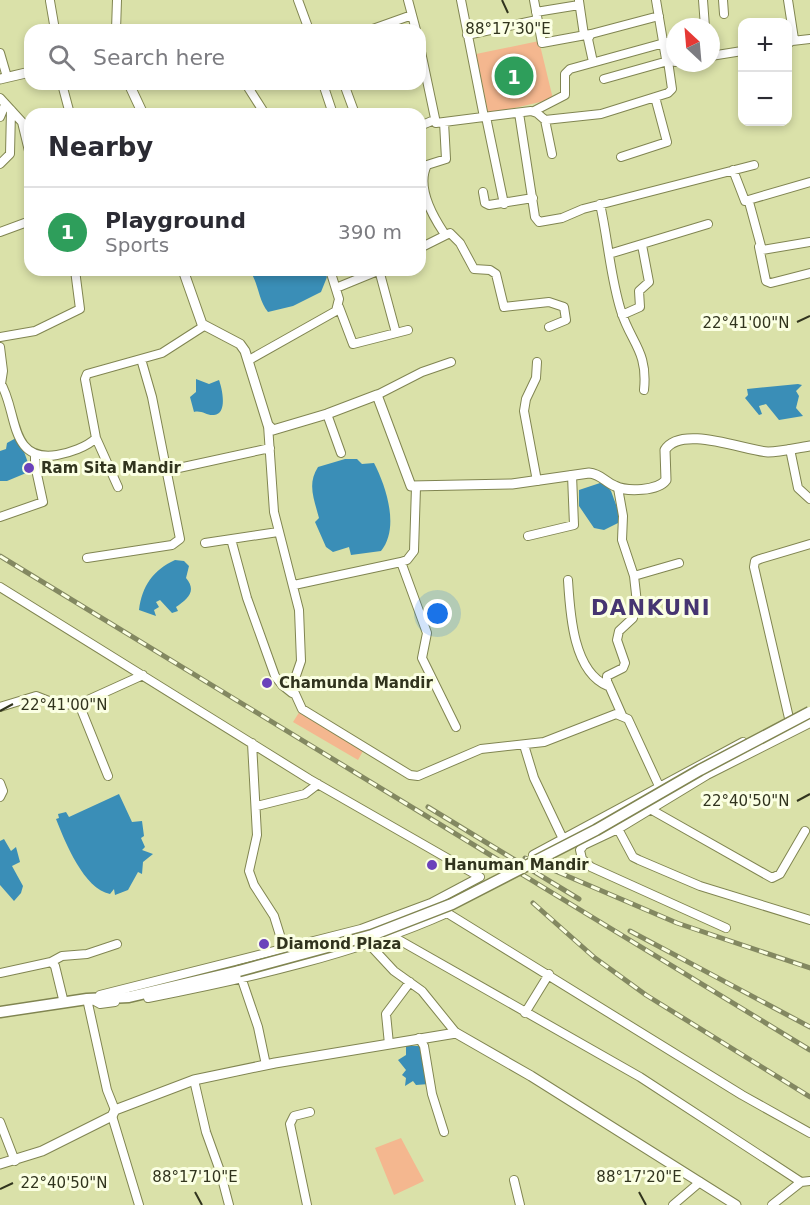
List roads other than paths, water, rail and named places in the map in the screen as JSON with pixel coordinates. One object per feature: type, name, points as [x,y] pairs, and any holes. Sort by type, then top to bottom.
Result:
[{"type":"main road","points":[[0,1012],[89,999],[129,997],[372,935],[415,920],[596,830],[700,770],[810,712]]},
{"type":"street","points":[[116,24],[117,0]]},
{"type":"street","points":[[298,0],[307,24]]},
{"type":"street","points":[[408,0],[414,24]]},
{"type":"street","points":[[461,0],[504,204]]},
{"type":"street","points":[[534,0],[541,41],[544,44],[659,16]]},
{"type":"street","points":[[656,0],[666,50]]},
{"type":"street","points":[[703,0],[704,18]]},
{"type":"street","points":[[723,0],[724,14]]},
{"type":"street","points":[[788,0],[791,18]]},
{"type":"street","points":[[50,1],[54,24]]},
{"type":"street","points":[[467,35],[579,2],[593,62]]},
{"type":"street","points":[[387,24],[412,15]]},
{"type":"street","points":[[792,26],[794,39],[792,40]]},
{"type":"street","points":[[792,42],[810,39]]},
{"type":"street","points":[[426,123],[434,120],[444,122],[534,111],[567,93],[566,70],[666,42]]},
{"type":"street","points":[[720,55],[738,52]]},
{"type":"street","points":[[0,53],[3,78],[24,73]]},
{"type":"street","points":[[604,79],[666,62]]},
{"type":"street","points":[[545,120],[602,114],[655,97],[672,89],[671,72]]},
{"type":"street","points":[[426,78],[434,120]]},
{"type":"street","points":[[64,90],[68,108]]},
{"type":"street","points":[[132,90],[140,108]]},
{"type":"street","points":[[250,90],[261,108]]},
{"type":"street","points":[[325,90],[331,108]]},
{"type":"street","points":[[346,90],[353,108]]},
{"type":"street","points":[[621,157],[667,142],[655,97]]},
{"type":"street","points":[[0,117],[5,104]]},
{"type":"street","points":[[5,104],[22,122],[24,130]]},
{"type":"street","points":[[0,164],[10,154],[5,104]]},
{"type":"street","points":[[534,111],[545,120],[552,154]]},
{"type":"street","points":[[519,113],[539,222],[562,218],[600,204],[754,165]]},
{"type":"street","points":[[426,167],[446,159],[444,122]]},
{"type":"street","points":[[733,170],[743,200],[749,202],[810,182]]},
{"type":"street","points":[[426,188],[428,205],[444,233]]},
{"type":"street","points":[[483,192],[486,204],[504,204],[533,198]]},
{"type":"street","points":[[749,202],[766,280],[771,283],[810,273]]},
{"type":"street","points":[[600,204],[622,315],[642,353],[646,374],[644,390]]},
{"type":"street","points":[[0,232],[24,223]]},
{"type":"street","points":[[609,254],[708,224]]},
{"type":"street","points":[[426,244],[444,233],[450,233],[457,239],[474,269],[490,270],[496,274],[504,307],[549,302],[564,307],[566,320],[549,327]]},
{"type":"street","points":[[759,247],[766,252],[810,242]]},
{"type":"street","points":[[622,315],[640,307],[639,291],[649,282],[642,245]]},
{"type":"street","points":[[0,337],[35,331],[80,309],[76,276]]},
{"type":"street","points":[[185,276],[204,326],[240,344],[249,360],[268,425],[274,512],[294,585],[302,652],[292,693]]},
{"type":"street","points":[[332,276],[339,307],[353,344],[408,330]]},
{"type":"street","points":[[336,288],[365,276]]},
{"type":"street","points":[[382,276],[396,333]]},
{"type":"street","points":[[249,360],[318,323],[339,307]]},
{"type":"street","points":[[118,488],[96,438],[85,376],[94,370],[162,353],[204,326]]},
{"type":"street","points":[[0,347],[3,371],[1,383],[18,435],[35,456],[43,502],[0,517]]},
{"type":"street","points":[[87,558],[133,553],[178,543],[180,539],[152,397],[141,358]]},
{"type":"street","points":[[268,425],[273,430],[279,430],[327,414],[377,395],[422,372],[451,362]]},
{"type":"street","points":[[537,362],[536,378],[526,399],[524,411],[537,480]]},
{"type":"street","points":[[377,395],[408,483],[416,487],[470,487],[596,473],[618,488],[663,485],[666,480],[665,450],[674,442],[711,439],[758,451],[810,446]]},
{"type":"street","points":[[327,414],[341,453]]},
{"type":"street","points":[[35,456],[66,453],[96,438]]},
{"type":"street","points":[[165,471],[270,448]]},
{"type":"street","points":[[790,449],[798,488],[810,499]]},
{"type":"street","points":[[528,536],[574,525],[572,475]]},
{"type":"street","points":[[294,585],[407,560],[414,551],[416,487]]},
{"type":"street","points":[[618,488],[623,516],[622,540],[634,576],[637,611],[618,631],[617,640],[625,663],[623,668],[607,676],[608,686],[622,716]]},
{"type":"street","points":[[205,543],[278,532]]},
{"type":"street","points":[[231,539],[247,598],[275,676],[282,686],[292,693],[302,710],[410,775],[426,773],[481,749],[524,745],[557,738],[616,714],[628,719],[659,786]]},
{"type":"street","points":[[789,718],[753,567],[755,561],[810,544]]},
{"type":"street","points":[[401,562],[426,633],[422,658],[456,727]]},
{"type":"street","points":[[634,576],[679,563]]},
{"type":"street","points":[[568,580],[572,619],[579,649],[593,678],[608,686]]},
{"type":"street","points":[[0,587],[318,784],[480,877],[431,903],[361,928],[89,999]]},
{"type":"street","points":[[0,707],[36,696],[59,705],[79,704],[143,675]]},
{"type":"street","points":[[79,704],[108,776]]},
{"type":"street","points":[[533,855],[810,707]]},
{"type":"street","points":[[726,928],[621,882],[587,864],[580,855],[582,847],[618,829],[707,775],[809,725]]},
{"type":"street","points":[[252,743],[257,835],[249,871],[254,885],[274,916],[284,948]]},
{"type":"street","points":[[524,745],[534,778],[563,840]]},
{"type":"street","points":[[0,783],[3,791],[0,797]]},
{"type":"street","points":[[257,806],[305,794],[318,784]]},
{"type":"street","points":[[650,809],[772,878],[780,874],[805,831]]},
{"type":"street","points":[[611,815],[633,856],[639,860],[700,886],[810,920]]},
{"type":"street","points":[[431,903],[549,974],[647,1038],[810,1133]]},
{"type":"street","points":[[89,999],[100,1004],[140,999],[241,977],[392,936],[447,913]]},
{"type":"street","points":[[392,936],[640,1077],[801,1182]]},
{"type":"street","points":[[368,943],[394,971],[422,991],[456,1033],[531,1076],[736,1205]]},
{"type":"street","points":[[0,973],[51,963],[62,956],[87,954],[117,944]]},
{"type":"street","points":[[51,963],[55,966],[64,1003]]},
{"type":"street","points":[[525,1013],[549,974]]},
{"type":"street","points":[[241,977],[258,1027],[266,1065]]},
{"type":"street","points":[[389,1044],[386,1014],[410,982]]},
{"type":"street","points":[[89,999],[107,1090],[139,1205]]},
{"type":"street","points":[[0,1164],[42,1151],[114,1113],[194,1080],[266,1065],[456,1033]]},
{"type":"street","points":[[418,1038],[424,1046],[432,1094],[444,1132]]},
{"type":"street","points":[[194,1080],[206,1132],[229,1205]]},
{"type":"street","points":[[307,1205],[290,1124],[294,1116],[310,1112]]},
{"type":"street","points":[[0,1122],[15,1161]]},
{"type":"street","points":[[514,1180],[520,1205]]},
{"type":"street","points":[[772,1205],[801,1182],[810,1180]]},
{"type":"street","points":[[673,1205],[700,1182]]},
{"type":"water","points":[[253,276],[327,277],[321,292],[293,306],[268,312]]},
{"type":"water","points":[[196,379],[209,384],[219,380],[223,406],[218,414],[194,412],[190,397],[196,392]]},
{"type":"water","points":[[802,385],[796,391],[799,396],[796,408],[803,416],[779,420],[766,404],[759,406],[762,414],[759,415],[745,398],[748,395],[747,389]]},
{"type":"water","points":[[16,438],[23,449],[31,471],[7,481],[0,481],[0,451],[6,449],[7,443]]},
{"type":"water","points":[[345,459],[357,459],[362,464],[374,463],[383,483],[389,507],[390,531],[381,551],[351,555],[349,547],[333,552],[326,547],[315,522],[319,518],[312,492],[315,473],[318,467]]},
{"type":"water","points":[[603,482],[611,491],[622,521],[604,530],[594,528],[579,506],[579,490]]},
{"type":"water","points":[[175,560],[184,561],[189,566],[186,578],[191,587],[187,598],[176,607],[178,611],[172,613],[160,600],[156,602],[159,607],[154,610],[156,616],[139,610],[143,593],[150,580],[167,564]]},
{"type":"water","points":[[119,794],[132,822],[142,821],[144,836],[141,838],[145,847],[142,850],[153,854],[143,862],[142,874],[138,872],[128,890],[115,895],[114,889],[110,894],[101,890],[84,874],[70,852],[56,819],[59,818],[58,814],[66,812],[69,817]]},
{"type":"water","points":[[4,839],[11,851],[16,847],[20,862],[12,866],[23,886],[21,893],[14,901],[0,885],[0,841]]},
{"type":"water","points":[[406,1046],[423,1048],[429,1084],[416,1085],[413,1081],[405,1086],[406,1078],[402,1075],[406,1070],[398,1060],[406,1055]]},
{"type":"railway","points":[[0,556],[810,1050]]},
{"type":"railway","points":[[428,807],[579,899]]},
{"type":"railway","points":[[525,858],[677,923],[810,968]]},
{"type":"railway","points":[[533,903],[595,958],[646,995],[810,1097]]},
{"type":"railway","points":[[630,931],[810,1027]]},
{"type":"place","name":"Playground","points":[[514,76]]},
{"type":"place","name":"Ram Sita Mandir","points":[[29,468]]},
{"type":"place","name":"Chamunda Mandir","points":[[267,683]]},
{"type":"place","name":"Hanuman Mandir","points":[[432,865]]},
{"type":"place","name":"Diamond Plaza","points":[[264,944]]},
{"type":"district","name":"DANKUNI","points":[[651,608]]}]
